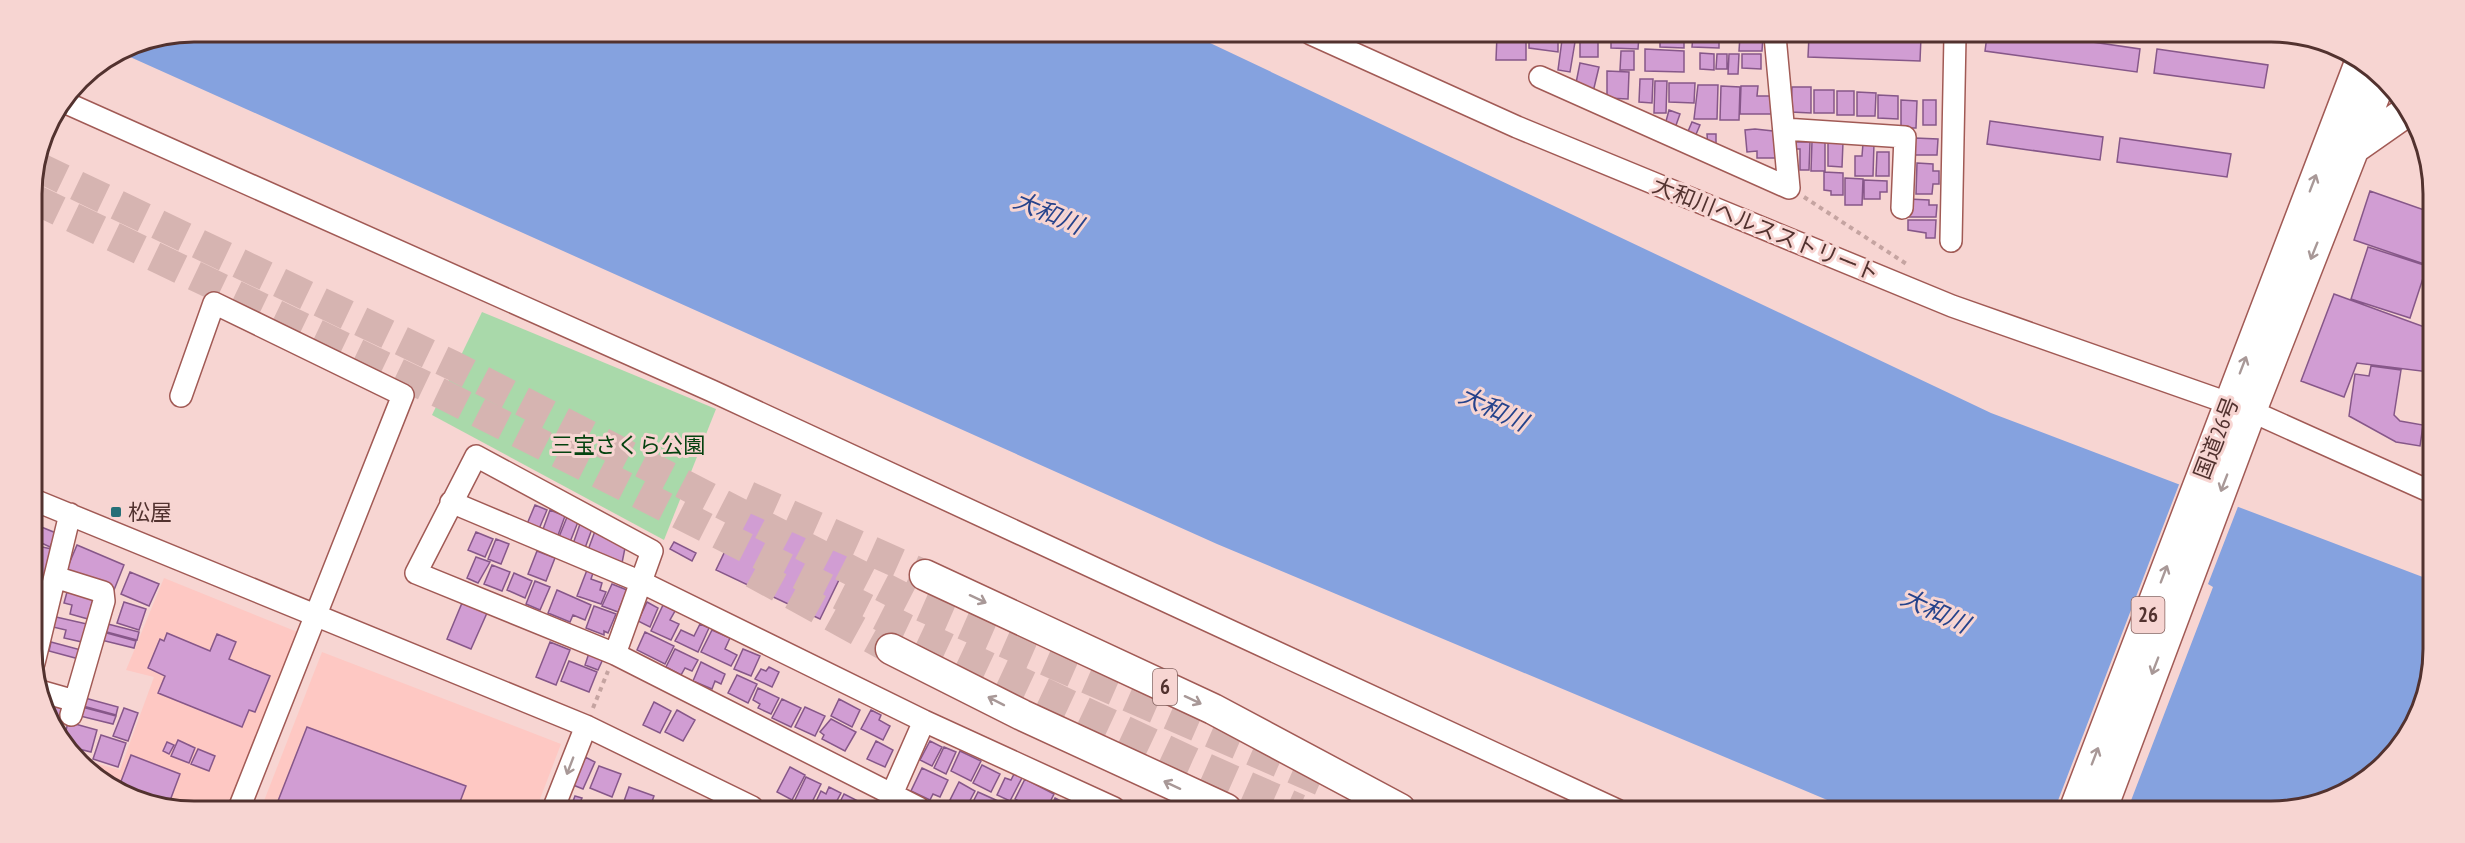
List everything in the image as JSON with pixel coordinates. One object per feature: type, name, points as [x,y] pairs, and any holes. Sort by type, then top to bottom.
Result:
[{"type":"highway","name":"国道26号","points":[[2104,801],[2358,69]]},
{"type":"highway","name":"国道26号","points":[[2078,801],[2237,416],[2356,147],[2379,86]]},
{"type":"highway","points":[[2356,147],[2401,115]]},
{"type":"highway","name":"6","points":[[925,575],[1213,709],[1385,801]]},
{"type":"highway","points":[[891,649],[1033,720],[1211,801]]},
{"type":"street","name":"大和川ヘルスストリート","points":[[1329,42],[1517,127],[1952,306],[2423,489]]},
{"type":"street","points":[[1540,77],[1789,188],[1776,42]]},
{"type":"street","points":[[1951,241],[1955,42]]},
{"type":"street","points":[[71,105],[712,391],[1598,801]]},
{"type":"street","points":[[1784,129],[1905,136],[1902,208]]},
{"type":"street","points":[[182,396],[213,303],[403,395],[242,801]]},
{"type":"street","points":[[615,654],[652,551],[476,456],[416,573],[615,654],[906,801]]},
{"type":"street","points":[[451,502],[641,582],[924,721],[1099,801]]},
{"type":"street","points":[[42,503],[586,726],[740,801]]},
{"type":"street","points":[[42,615],[47,585],[70,514]]},
{"type":"street","points":[[47,585],[103,592],[104,601],[73,708],[50,696]]},
{"type":"street","points":[[892,794],[924,721]]},
{"type":"street","points":[[556,801],[586,726]]},
{"type":"path","points":[[1789,188],[1914,269]]},
{"type":"path","points":[[586,726],[615,654]]},
{"type":"shaded area","points":[[164,578],[300,633],[234,801],[174,800],[155,796],[118,781],[92,762],[120,770],[154,677],[126,670]]},
{"type":"shaded area","points":[[322,652],[561,744],[539,801],[264,801]]},
{"type":"green space","name":"三宝さくら公園","points":[[482,312],[716,409],[664,540],[432,415]]},
{"type":"water","name":"大和川","points":[[184,42],[1208,42],[1991,413],[2423,577],[2422,669],[2418,688],[2403,725],[2379,757],[2364,770],[2338,785],[2301,798],[2281,801],[1830,801],[1217,544],[130,57],[155,47]]},
{"type":"pier","points":[[2180,482],[2239,504],[2208,584],[2213,587],[2131,801],[2058,801]]},
{"type":"building","points":[[1497,42],[1526,42],[1526,60],[1496,60]]},
{"type":"building","points":[[1529,42],[1558,42],[1558,52],[1529,48]]},
{"type":"building","points":[[1562,42],[1575,42],[1570,72],[1558,70]]},
{"type":"building","points":[[1580,42],[1598,42],[1598,57],[1580,57]]},
{"type":"building","points":[[1611,42],[1638,42],[1638,49],[1611,48]]},
{"type":"building","points":[[1660,42],[1684,42],[1684,48],[1660,47]]},
{"type":"building","points":[[1692,42],[1719,42],[1719,48],[1692,47]]},
{"type":"building","points":[[1740,42],[1763,42],[1762,51],[1739,51]]},
{"type":"building","points":[[1809,42],[1921,42],[1920,61],[1808,57]]},
{"type":"building","points":[[1986,42],[2092,42],[2140,49],[2137,72],[1985,51]]},
{"type":"building","points":[[1645,49],[1684,51],[1684,72],[1645,71]]},
{"type":"building","points":[[2157,49],[2268,65],[2264,88],[2154,73]]},
{"type":"building","points":[[1621,51],[1634,51],[1634,70],[1620,70]]},
{"type":"building","points":[[1700,53],[1714,54],[1714,70],[1700,69]]},
{"type":"building","points":[[1717,54],[1727,54],[1727,69],[1716,69]]},
{"type":"building","points":[[1729,54],[1739,54],[1738,74],[1728,74]]},
{"type":"building","points":[[1742,54],[1761,54],[1761,69],[1742,68]]},
{"type":"building","points":[[1580,63],[1599,67],[1593,92],[1575,88]]},
{"type":"building","points":[[1607,71],[1629,72],[1628,99],[1607,98]]},
{"type":"building","points":[[1640,79],[1653,79],[1652,103],[1639,102]]},
{"type":"building","points":[[1655,81],[1667,81],[1666,113],[1654,113]]},
{"type":"building","points":[[1669,83],[1695,83],[1694,103],[1669,102]]},
{"type":"building","points":[[1698,85],[1718,85],[1717,119],[1694,119]]},
{"type":"building","points":[[1721,86],[1740,87],[1739,120],[1720,120]]},
{"type":"building","points":[[1741,86],[1758,86],[1757,96],[1771,96],[1771,114],[1740,114]]},
{"type":"building","points":[[1792,87],[1811,87],[1811,113],[1791,112]]},
{"type":"building","points":[[1814,90],[1834,90],[1834,113],[1814,113]]},
{"type":"building","points":[[1837,91],[1854,91],[1854,115],[1837,115]]},
{"type":"building","points":[[1857,92],[1876,93],[1875,116],[1857,116]]},
{"type":"building","points":[[1878,95],[1898,96],[1898,119],[1878,118]]},
{"type":"building","points":[[1901,100],[1917,101],[1916,128],[1901,128]]},
{"type":"building","points":[[1923,100],[1936,100],[1936,125],[1923,125]]},
{"type":"building","points":[[1669,110],[1680,114],[1675,128],[1665,125]]},
{"type":"building","points":[[1990,121],[2103,137],[2100,160],[1987,144]]},
{"type":"building","points":[[1692,122],[1700,125],[1694,139],[1686,136]]},
{"type":"building","points":[[1745,130],[1773,131],[1776,158],[1757,158],[1757,151],[1747,152]]},
{"type":"building","points":[[1707,134],[1716,134],[1716,148],[1708,148]]},
{"type":"building","points":[[1915,138],[1938,139],[1937,155],[1915,155]]},
{"type":"building","points":[[2120,138],[2231,154],[2227,177],[2117,162]]},
{"type":"building","points":[[1812,141],[1825,141],[1825,171],[1811,171]]},
{"type":"building","points":[[1796,142],[1810,142],[1809,170],[1800,170],[1800,149],[1796,149]]},
{"type":"building","points":[[1828,142],[1843,142],[1842,167],[1828,166]]},
{"type":"building","points":[[1863,143],[1874,143],[1873,176],[1855,176],[1855,156],[1862,156]]},
{"type":"building","points":[[1877,152],[1889,152],[1889,176],[1876,176]]},
{"type":"building","points":[[1917,163],[1933,164],[1933,171],[1939,171],[1939,184],[1933,184],[1932,194],[1916,194]]},
{"type":"building","points":[[1824,172],[1843,173],[1843,195],[1831,195],[1831,191],[1824,190]]},
{"type":"building","points":[[1845,178],[1863,179],[1862,205],[1845,205]]},
{"type":"building","points":[[1864,180],[1887,181],[1887,192],[1880,192],[1880,199],[1864,199]]},
{"type":"building","points":[[2370,191],[2423,210],[2423,264],[2354,240]]},
{"type":"building","points":[[1908,199],[1929,200],[1929,205],[1937,205],[1936,217],[1908,217]]},
{"type":"building","points":[[1908,220],[1936,220],[1935,238],[1926,238],[1926,233],[1908,230]]},
{"type":"building","points":[[2368,247],[2423,265],[2423,278],[2410,318],[2351,299]]},
{"type":"building","points":[[2334,294],[2423,326],[2423,371],[2357,363],[2344,397],[2301,381]]},
{"type":"building","points":[[2371,366],[2401,370],[2394,415],[2400,421],[2423,425],[2420,446],[2396,442],[2349,416],[2355,374],[2369,376]]},
{"type":"building","points":[[535,505],[547,510],[539,529],[527,524]]},
{"type":"building","points":[[747,505],[851,555],[820,619],[716,570]]},
{"type":"building","points":[[550,510],[565,516],[557,538],[542,532]]},
{"type":"building","points":[[567,517],[578,522],[570,542],[559,537]]},
{"type":"building","points":[[580,524],[592,529],[585,548],[573,544]]},
{"type":"building","points":[[42,527],[56,533],[50,547],[42,543]]},
{"type":"building","points":[[595,531],[626,543],[622,563],[588,550]]},
{"type":"building","points":[[476,532],[493,539],[485,557],[468,550]]},
{"type":"building","points":[[496,539],[509,544],[501,564],[488,559]]},
{"type":"building","points":[[674,542],[696,553],[692,561],[670,549]]},
{"type":"building","points":[[77,545],[124,565],[114,590],[66,571]]},
{"type":"building","points":[[42,547],[56,550],[48,582],[42,580]]},
{"type":"building","points":[[537,551],[555,558],[546,581],[528,574]]},
{"type":"building","points":[[476,557],[490,562],[478,583],[467,578]]},
{"type":"building","points":[[492,565],[510,572],[502,591],[484,584]]},
{"type":"building","points":[[587,570],[593,573],[591,579],[602,583],[600,590],[606,592],[601,604],[577,596]]},
{"type":"building","points":[[130,572],[159,584],[149,606],[121,594]]},
{"type":"building","points":[[514,573],[532,581],[525,598],[507,590]]},
{"type":"building","points":[[535,581],[550,587],[540,610],[526,604]]},
{"type":"building","points":[[612,584],[627,590],[618,612],[602,606]]},
{"type":"building","points":[[557,590],[591,605],[585,620],[573,615],[570,622],[548,613]]},
{"type":"building","points":[[67,592],[93,599],[88,619],[70,614],[72,605],[64,603]]},
{"type":"building","points":[[124,602],[146,609],[139,630],[117,623]]},
{"type":"building","points":[[647,602],[658,608],[650,627],[638,621]]},
{"type":"building","points":[[462,603],[487,613],[471,649],[447,639]]},
{"type":"building","points":[[663,605],[675,611],[670,620],[679,624],[671,640],[651,631]]},
{"type":"building","points":[[594,606],[616,614],[608,633],[604,631],[604,635],[586,628]]},
{"type":"building","points":[[56,617],[87,624],[82,642],[64,638],[66,630],[53,627]]},
{"type":"building","points":[[104,623],[139,632],[137,640],[103,631]]},
{"type":"building","points":[[700,624],[709,628],[698,652],[675,641],[681,630],[694,636]]},
{"type":"building","points":[[712,630],[730,638],[725,649],[737,655],[731,666],[701,652]]},
{"type":"building","points":[[103,632],[136,641],[134,648],[101,640]]},
{"type":"building","points":[[645,632],[674,646],[665,664],[637,650]]},
{"type":"building","points":[[167,633],[210,651],[217,634],[236,642],[229,659],[270,676],[255,712],[249,710],[242,727],[158,693],[165,676],[148,668],[160,639],[164,641]]},
{"type":"building","points":[[51,642],[81,650],[79,659],[49,651]]},
{"type":"building","points":[[550,642],[570,650],[556,685],[536,677]]},
{"type":"building","points":[[675,649],[698,660],[692,671],[685,668],[681,675],[666,667]]},
{"type":"building","points":[[743,649],[760,656],[751,676],[734,669]]},
{"type":"building","points":[[589,653],[603,659],[598,670],[585,665]]},
{"type":"building","points":[[569,661],[597,672],[589,692],[561,681]]},
{"type":"building","points":[[701,662],[725,674],[721,684],[715,681],[712,689],[693,681]]},
{"type":"building","points":[[769,667],[779,672],[772,687],[755,679],[761,669],[766,671]]},
{"type":"building","points":[[737,675],[757,684],[748,703],[728,693]]},
{"type":"building","points":[[758,688],[779,698],[771,714],[758,708],[760,704],[753,700]]},
{"type":"building","points":[[85,698],[118,707],[116,715],[83,706]]},
{"type":"building","points":[[782,699],[801,708],[791,727],[772,718]]},
{"type":"building","points":[[839,699],[860,710],[852,727],[831,716]]},
{"type":"building","points":[[52,701],[70,705],[66,721],[60,720]]},
{"type":"building","points":[[654,702],[671,711],[660,733],[643,725]]},
{"type":"building","points":[[82,707],[116,716],[113,724],[80,716]]},
{"type":"building","points":[[805,707],[825,716],[815,736],[795,727]]},
{"type":"building","points":[[124,708],[138,713],[128,741],[113,736]]},
{"type":"building","points":[[677,710],[695,720],[683,741],[665,732]]},
{"type":"building","points":[[871,710],[881,715],[879,720],[890,726],[883,740],[861,729]]},
{"type":"building","points":[[831,719],[856,732],[845,751],[822,739],[824,735],[820,732]]},
{"type":"building","points":[[68,722],[97,730],[91,752],[79,749],[66,731]]},
{"type":"building","points":[[307,727],[466,786],[460,801],[278,801]]},
{"type":"building","points":[[101,735],[126,743],[118,767],[93,759]]},
{"type":"building","points":[[178,740],[195,748],[189,763],[171,756]]},
{"type":"building","points":[[876,741],[893,750],[885,767],[867,759]]},
{"type":"building","points":[[930,741],[942,747],[932,766],[920,760]]},
{"type":"building","points":[[167,742],[174,745],[169,754],[163,751]]},
{"type":"building","points":[[944,747],[956,752],[946,774],[934,768]]},
{"type":"building","points":[[198,749],[215,756],[209,771],[191,764]]},
{"type":"building","points":[[960,751],[981,761],[971,781],[951,771]]},
{"type":"building","points":[[131,755],[180,774],[171,799],[155,796],[121,782]]},
{"type":"building","points":[[585,757],[595,762],[583,789],[573,785]]},
{"type":"building","points":[[982,765],[1000,774],[991,792],[973,783]]},
{"type":"building","points":[[599,766],[621,774],[612,797],[590,788]]},
{"type":"building","points":[[790,767],[805,775],[792,800],[777,792]]},
{"type":"building","points":[[922,768],[948,780],[940,797],[933,794],[930,800],[911,791]]},
{"type":"building","points":[[1015,772],[1023,776],[1010,801],[997,795],[1005,778],[1011,780]]},
{"type":"building","points":[[806,777],[821,784],[812,801],[794,801]]},
{"type":"building","points":[[1025,779],[1054,794],[1050,801],[1015,799]]},
{"type":"building","points":[[959,782],[975,791],[970,801],[950,800]]},
{"type":"building","points":[[629,787],[654,796],[652,801],[624,801]]},
{"type":"building","points":[[829,787],[841,793],[837,801],[816,801],[821,791],[826,794]]},
{"type":"building","points":[[978,792],[998,801],[974,801]]},
{"type":"building","points":[[844,794],[858,801],[840,801]]},
{"type":"building","points":[[575,796],[582,798],[581,801],[573,801]]},
{"type":"tunnel","points":[[44,170],[454,366],[916,604],[1326,783]]},
{"type":"tunnel","points":[[42,203],[444,395],[905,628],[1281,801]]},
{"type":"tunnel","points":[[748,496],[925,575]]},
{"type":"tunnel","points":[[753,573],[891,649]]},
{"type":"place","name":"松屋","points":[[116,512]]}]
